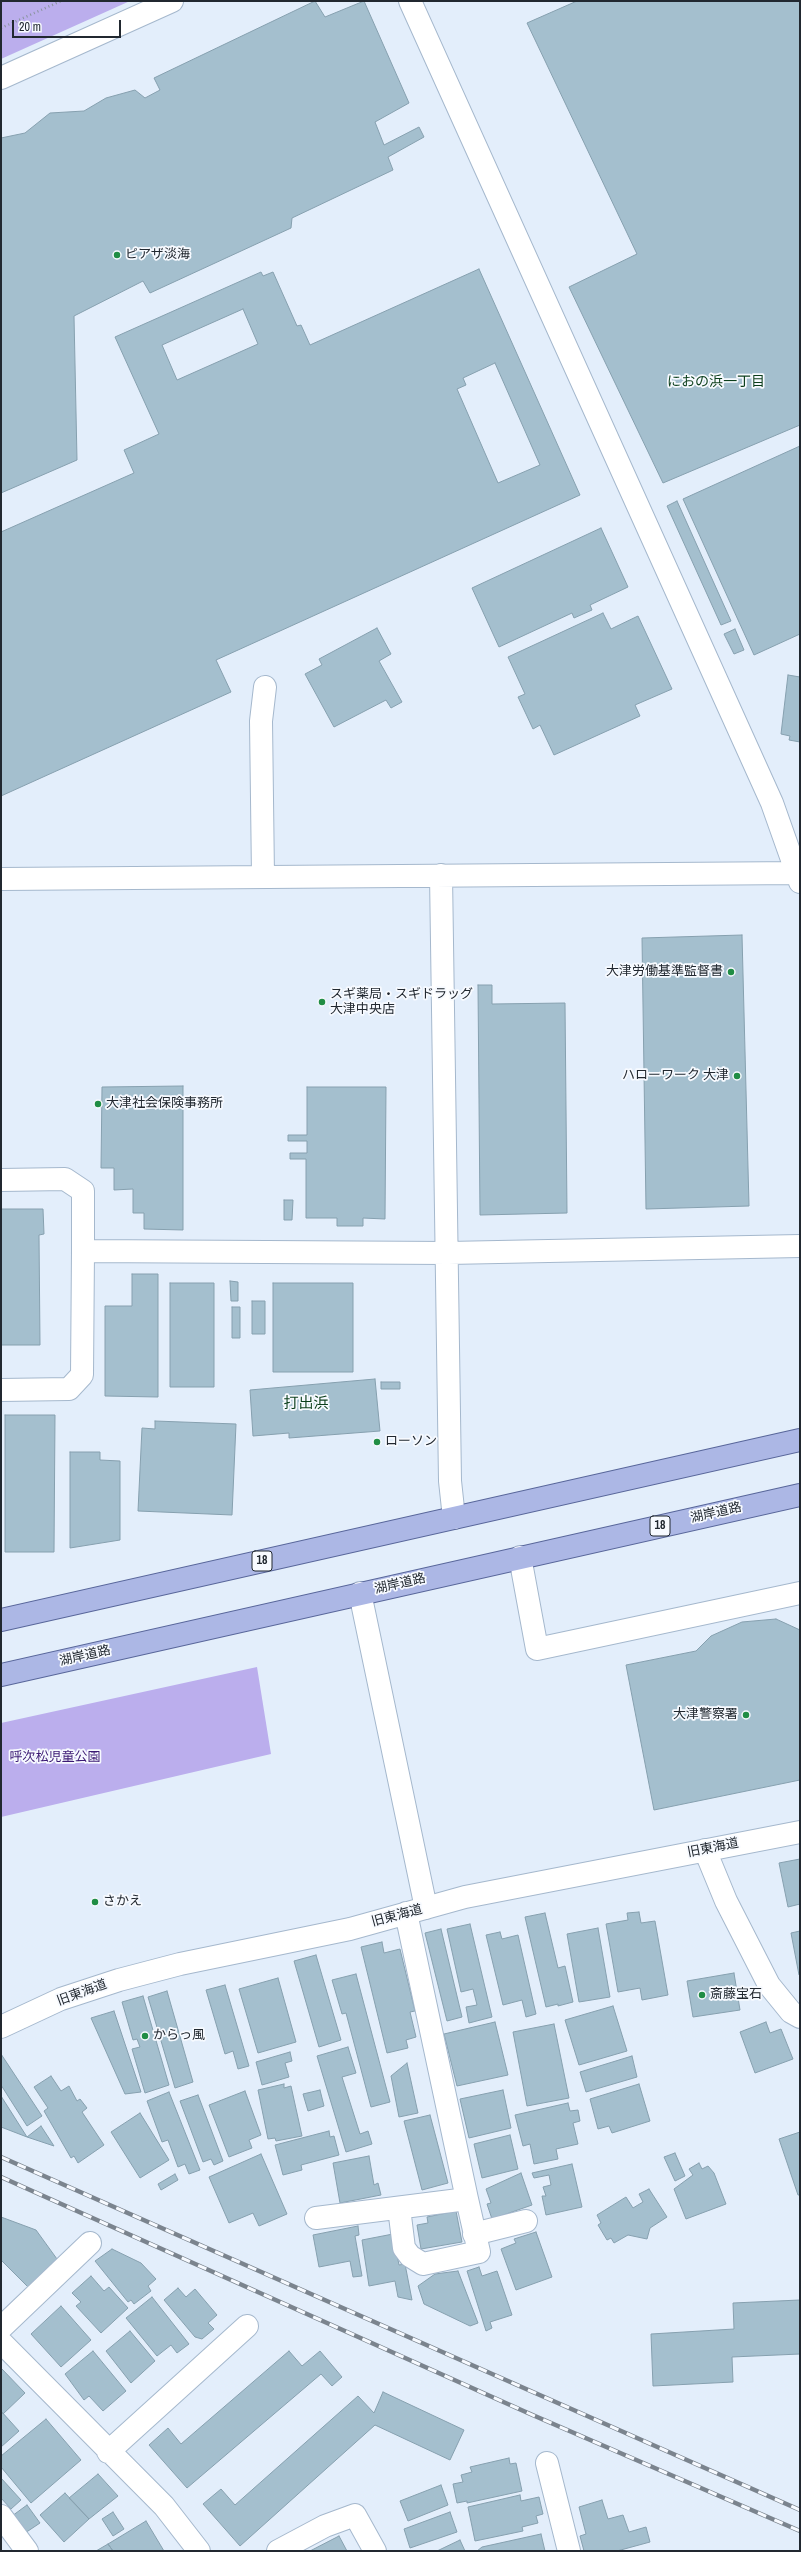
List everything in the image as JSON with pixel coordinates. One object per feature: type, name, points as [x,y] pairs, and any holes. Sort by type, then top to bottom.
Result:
[{"type":"main road","name":"18","points":[[1,1620],[800,1440]]},
{"type":"main road","name":"湖岸道路","points":[[1,1675],[800,1495]]},
{"type":"street","points":[[1,78],[172,1]]},
{"type":"street","points":[[1,879],[441,876],[799,876],[769,796],[410,1]]},
{"type":"street","points":[[264,877],[260,721],[265,687]]},
{"type":"street","points":[[441,876],[448,1253],[450,1481],[454,1518]]},
{"type":"street","points":[[1,1180],[66,1179],[83,1191],[82,1375],[69,1389],[1,1390]]},
{"type":"street","points":[[83,1251],[448,1253],[800,1246]]},
{"type":"street","points":[[520,1557],[537,1649],[800,1593]]},
{"type":"street","points":[[360,1593],[467,2199],[479,2252],[423,2264],[410,2256],[404,2248],[399,2208]]},
{"type":"street","name":"旧東海道","points":[[1,2027],[62,1999],[119,1980],[180,1964],[350,1929],[465,1897],[800,1832]]},
{"type":"street","points":[[705,1850],[726,1901],[769,1985],[791,2012],[800,2017]]},
{"type":"street","points":[[316,2218],[467,2199]]},
{"type":"street","points":[[474,2234],[526,2221]]},
{"type":"street","points":[[1,2328],[90,2243]]},
{"type":"street","points":[[108,2452],[247,2326]]},
{"type":"street","points":[[1,2342],[50,2389],[108,2452],[164,2506],[199,2551]]},
{"type":"street","points":[[547,2463],[569,2551]]},
{"type":"street","points":[[278,2551],[325,2526],[355,2515],[375,2551]]},
{"type":"street","points":[[1,2516],[27,2551]]},
{"type":"path","points":[[1,28],[61,1]]},
{"type":"green space","points":[[1,1],[130,1],[1,59]]},
{"type":"green space","name":"呼次松児童公園","points":[[257,1667],[271,1754],[1,1817],[1,1723]]},
{"type":"building","name":"ピアザ淡海","points":[[315,1],[325,17],[364,1],[409,103],[375,122],[384,145],[419,127],[424,137],[388,157],[393,170],[292,218],[291,228],[150,293],[143,281],[74,316],[77,460],[1,493],[1,138],[25,133],[50,113],[84,111],[106,98],[135,90],[145,98],[160,90],[154,78]]},
{"type":"building","points":[[577,1],[800,1],[800,425],[663,483],[569,287],[637,254],[527,23]]},
{"type":"building","points":[[479,269],[580,495],[216,660],[231,692],[1,796],[1,532],[134,473],[124,450],[159,434],[115,337],[261,272],[263,276],[273,272],[297,326],[301,325],[310,345]],"holes":[[[243,309],[258,344],[177,380],[162,345]],[[495,363],[540,465],[498,483],[457,389],[466,385],[463,378]]]},
{"type":"building","points":[[800,446],[800,634],[754,655],[683,499]]},
{"type":"building","points":[[677,501],[731,621],[721,625],[667,506]]},
{"type":"building","points":[[601,528],[628,587],[590,605],[592,610],[574,618],[572,613],[499,647],[472,588]]},
{"type":"building","points":[[603,613],[611,629],[638,616],[672,689],[635,705],[640,716],[554,755],[540,725],[533,729],[518,697],[525,694],[508,657]]},
{"type":"building","points":[[377,628],[391,654],[379,661],[402,702],[391,708],[386,700],[334,727],[305,674],[322,665],[319,659]]},
{"type":"building","points":[[735,629],[744,650],[734,654],[724,634]]},
{"type":"building","points":[[788,675],[800,677],[800,742],[789,740],[790,736],[781,734]]},
{"type":"building","points":[[742,935],[749,1206],[646,1209],[642,938]]},
{"type":"building","points":[[478,985],[492,985],[492,1004],[565,1003],[567,1213],[480,1215]]},
{"type":"building","points":[[183,1086],[183,1230],[144,1229],[144,1213],[133,1213],[133,1189],[114,1190],[114,1168],[101,1168],[102,1087]]},
{"type":"building","points":[[307,1087],[386,1087],[385,1219],[363,1218],[363,1226],[337,1226],[337,1218],[306,1218],[306,1159],[290,1159],[290,1153],[307,1153],[307,1141],[288,1141],[288,1135],[307,1135]]},
{"type":"building","points":[[284,1200],[293,1200],[292,1220],[284,1220]]},
{"type":"building","points":[[1,1209],[43,1209],[44,1234],[39,1235],[40,1345],[1,1345]]},
{"type":"building","points":[[132,1274],[158,1274],[158,1397],[105,1396],[105,1306],[132,1306]]},
{"type":"building","points":[[230,1281],[238,1282],[238,1301],[231,1301]]},
{"type":"building","points":[[170,1283],[214,1283],[214,1387],[170,1387]]},
{"type":"building","points":[[273,1283],[353,1283],[353,1372],[273,1372]]},
{"type":"building","points":[[252,1301],[265,1301],[265,1334],[252,1334]]},
{"type":"building","points":[[232,1307],[240,1307],[240,1338],[232,1338]]},
{"type":"building","points":[[375,1379],[380,1431],[289,1438],[289,1433],[253,1436],[250,1390]]},
{"type":"building","points":[[381,1382],[400,1382],[400,1389],[381,1389]]},
{"type":"building","points":[[5,1415],[55,1415],[54,1552],[5,1552]]},
{"type":"building","points":[[155,1421],[236,1424],[232,1515],[138,1511],[142,1428],[155,1429]]},
{"type":"building","points":[[70,1452],[100,1452],[100,1460],[120,1461],[120,1540],[70,1548]]},
{"type":"building","points":[[776,1619],[800,1630],[800,1780],[654,1810],[626,1665],[696,1651],[711,1636],[742,1622]]},
{"type":"building","points":[[800,1859],[800,1904],[788,1907],[779,1863]]},
{"type":"building","points":[[639,1912],[641,1923],[655,1921],[668,1995],[642,2000],[640,1988],[618,1992],[606,1924],[628,1920],[627,1913]]},
{"type":"building","points":[[545,1913],[558,1968],[565,1966],[573,2002],[558,2006],[558,2004],[546,2007],[525,1917]]},
{"type":"building","points":[[470,1924],[492,2017],[469,2023],[466,2007],[477,2005],[473,1989],[461,1992],[447,1929]]},
{"type":"building","points":[[598,1928],[610,1997],[579,2002],[567,1934]]},
{"type":"building","points":[[441,1929],[462,2017],[447,2021],[425,1933]]},
{"type":"building","points":[[800,1931],[800,1975],[799,1975],[791,1933]]},
{"type":"building","points":[[500,1932],[502,1939],[518,1935],[536,2014],[526,2017],[522,2000],[503,2005],[486,1935]]},
{"type":"building","points":[[382,1942],[384,1953],[400,1949],[415,2011],[410,2012],[416,2037],[406,2040],[408,2048],[387,2053],[361,1947]]},
{"type":"building","points":[[316,1955],[341,2040],[319,2047],[294,1961]]},
{"type":"building","points":[[734,1973],[740,2010],[693,2017],[687,1981]]},
{"type":"building","points":[[356,1974],[390,2102],[371,2107],[346,2013],[342,2014],[332,1980]]},
{"type":"building","points":[[278,1978],[296,2042],[258,2053],[239,1989]]},
{"type":"building","points":[[225,1985],[249,2066],[238,2069],[233,2051],[225,2054],[206,1990]]},
{"type":"building","points":[[167,1991],[193,2082],[175,2088],[148,1997]]},
{"type":"building","points":[[143,1996],[169,2085],[145,2093],[132,2049],[140,2047],[137,2039],[133,2040],[122,2002]]},
{"type":"building","points":[[613,2006],[627,2051],[579,2065],[565,2020]]},
{"type":"building","points":[[114,2011],[141,2092],[125,2094],[91,2018]]},
{"type":"building","points":[[495,2022],[508,2075],[457,2086],[444,2034]]},
{"type":"building","points":[[766,2022],[770,2033],[781,2029],[793,2059],[755,2073],[740,2032]]},
{"type":"building","points":[[554,2024],[569,2098],[527,2106],[513,2032]]},
{"type":"building","points":[[348,2047],[356,2073],[342,2077],[360,2134],[368,2131],[372,2144],[346,2152],[317,2056]]},
{"type":"building","points":[[290,2052],[292,2061],[285,2063],[289,2077],[262,2085],[256,2062]]},
{"type":"building","points":[[1,2054],[42,2116],[27,2126],[1,2085]]},
{"type":"building","points":[[632,2056],[637,2077],[586,2092],[580,2072]]},
{"type":"building","points":[[407,2063],[418,2113],[399,2117],[391,2076]]},
{"type":"building","points":[[51,2076],[61,2091],[69,2086],[77,2101],[80,2099],[87,2108],[82,2112],[104,2145],[78,2163],[74,2156],[71,2158],[44,2111],[48,2108],[34,2087]]},
{"type":"building","points":[[284,2084],[284,2088],[291,2086],[302,2136],[276,2141],[275,2138],[268,2139],[258,2090]]},
{"type":"building","points":[[639,2084],[650,2121],[612,2133],[609,2126],[598,2129],[590,2099]]},
{"type":"building","points":[[320,2090],[324,2106],[308,2111],[303,2094]]},
{"type":"building","points":[[503,2090],[511,2128],[469,2138],[460,2099]]},
{"type":"building","points":[[245,2091],[261,2135],[249,2140],[252,2148],[229,2157],[209,2105]]},
{"type":"building","points":[[169,2092],[200,2170],[189,2174],[185,2164],[178,2167],[168,2140],[162,2142],[147,2101]]},
{"type":"building","points":[[198,2095],[223,2161],[214,2165],[211,2159],[203,2162],[180,2101]]},
{"type":"building","points":[[1,2096],[27,2137],[1,2127]]},
{"type":"building","points":[[568,2103],[570,2111],[578,2110],[580,2121],[573,2123],[578,2144],[556,2149],[558,2159],[534,2164],[530,2144],[523,2146],[515,2115]]},
{"type":"building","points":[[140,2113],[169,2160],[140,2178],[111,2132]]},
{"type":"building","points":[[430,2115],[448,2183],[422,2190],[404,2121]]},
{"type":"building","points":[[41,2126],[54,2146],[27,2137]]},
{"type":"building","points":[[329,2131],[330,2137],[334,2136],[339,2155],[301,2165],[302,2170],[283,2175],[275,2145]]},
{"type":"building","points":[[800,2132],[800,2195],[798,2195],[779,2139]]},
{"type":"building","points":[[510,2135],[518,2169],[482,2178],[474,2144]]},
{"type":"building","points":[[675,2153],[685,2176],[675,2181],[664,2157]]},
{"type":"building","points":[[261,2154],[287,2214],[259,2226],[253,2213],[229,2223],[209,2177]]},
{"type":"building","points":[[369,2156],[374,2185],[378,2183],[381,2195],[340,2203],[333,2163]]},
{"type":"building","points":[[699,2163],[702,2169],[708,2166],[714,2173],[726,2204],[686,2219],[674,2189],[693,2175],[689,2169]]},
{"type":"building","points":[[572,2164],[582,2207],[546,2215],[542,2196],[546,2196],[543,2187],[551,2185],[549,2175],[534,2178],[532,2173]]},
{"type":"building","points":[[521,2173],[532,2205],[492,2219],[487,2204],[491,2203],[486,2189]]},
{"type":"building","points":[[175,2174],[178,2180],[161,2190],[158,2184]]},
{"type":"building","points":[[649,2189],[667,2217],[650,2228],[647,2239],[628,2235],[614,2243],[611,2238],[607,2240],[598,2225],[601,2223],[597,2215],[626,2197],[633,2208],[643,2202],[639,2194]]},
{"type":"building","points":[[456,2211],[462,2242],[421,2249],[417,2225],[428,2223],[427,2217]]},
{"type":"building","points":[[1,2217],[36,2230],[57,2259],[29,2288],[1,2260]]},
{"type":"building","points":[[358,2226],[359,2235],[355,2236],[362,2276],[353,2277],[350,2261],[319,2267],[313,2235]]},
{"type":"building","points":[[536,2232],[552,2277],[516,2290],[501,2249],[516,2243],[514,2239]]},
{"type":"building","points":[[393,2234],[399,2265],[405,2264],[412,2300],[398,2297],[395,2281],[369,2286],[362,2240]]},
{"type":"building","points":[[112,2249],[141,2263],[156,2279],[148,2286],[151,2291],[134,2304],[131,2300],[128,2302],[95,2261]]},
{"type":"building","points":[[479,2267],[482,2276],[497,2271],[512,2315],[490,2322],[492,2328],[486,2331],[467,2271]]},
{"type":"building","points":[[458,2271],[478,2323],[470,2326],[424,2304],[418,2286],[435,2274]]},
{"type":"building","points":[[91,2276],[104,2291],[109,2287],[128,2308],[101,2333],[76,2306],[81,2302],[72,2293]]},
{"type":"building","points":[[178,2288],[186,2297],[195,2289],[217,2315],[208,2323],[214,2329],[202,2339],[195,2337],[164,2300]]},
{"type":"building","points":[[152,2297],[189,2344],[177,2353],[171,2345],[157,2356],[126,2318]]},
{"type":"building","points":[[800,2300],[800,2354],[732,2357],[733,2382],[653,2386],[651,2334],[734,2329],[733,2303]]},
{"type":"building","points":[[61,2306],[91,2340],[61,2367],[31,2334]]},
{"type":"building","points":[[130,2331],[155,2361],[131,2383],[106,2351]]},
{"type":"building","points":[[93,2351],[126,2391],[103,2411],[89,2396],[84,2400],[65,2374]]},
{"type":"building","points":[[289,2351],[302,2366],[320,2351],[342,2377],[332,2386],[321,2374],[187,2488],[149,2445],[168,2428],[181,2444]]},
{"type":"building","points":[[1,2368],[25,2393],[3,2414],[1,2411]]},
{"type":"building","points":[[383,2392],[464,2430],[450,2460],[375,2425],[240,2546],[203,2504],[221,2489],[235,2505],[358,2396],[374,2413]]},
{"type":"building","points":[[1,2411],[19,2431],[1,2447]]},
{"type":"building","points":[[46,2419],[81,2460],[31,2503],[1,2467],[1,2456]]},
{"type":"building","points":[[509,2458],[510,2464],[516,2463],[522,2491],[467,2503],[467,2501],[457,2503],[453,2484],[463,2482],[461,2475],[472,2472],[470,2467]]},
{"type":"building","points":[[98,2474],[118,2496],[89,2519],[69,2498]]},
{"type":"building","points":[[1,2478],[21,2500],[11,2509],[1,2498]]},
{"type":"building","points":[[441,2485],[448,2505],[408,2521],[400,2501]]},
{"type":"building","points":[[65,2493],[89,2519],[64,2542],[40,2515]]},
{"type":"building","points":[[520,2495],[521,2501],[539,2497],[543,2514],[536,2516],[538,2523],[522,2527],[523,2531],[475,2541],[468,2507]]},
{"type":"building","points":[[602,2500],[608,2519],[623,2515],[629,2532],[646,2527],[650,2542],[617,2551],[584,2551],[580,2536],[586,2534],[579,2507]]},
{"type":"building","points":[[27,2505],[40,2523],[25,2533],[12,2516]]},
{"type":"building","points":[[113,2512],[124,2529],[113,2536],[102,2519]]},
{"type":"building","points":[[450,2512],[457,2532],[410,2548],[404,2529]]},
{"type":"building","points":[[146,2521],[164,2551],[113,2551],[108,2544]]},
{"type":"building","points":[[541,2534],[545,2551],[477,2551],[482,2547]]},
{"type":"building","points":[[339,2536],[347,2551],[310,2551]]},
{"type":"building","points":[[460,2540],[465,2551],[437,2551]]},
{"type":"building","points":[[108,2544],[113,2551],[96,2551]]},
{"type":"railway","points":[[1,2157],[800,2510]]},
{"type":"railway","points":[[1,2177],[528,2413],[800,2531]]},
{"type":"place","name":"ピアザ淡海","points":[[117,255]]},
{"type":"place","name":"大津労働基準監督書","points":[[731,972]]},
{"type":"place","name":"スギ薬局・スギドラッグ 大津中央店","points":[[322,1002]]},
{"type":"place","name":"ハローワーク 大津","points":[[737,1076]]},
{"type":"place","name":"大津社会保険事務所","points":[[98,1104]]},
{"type":"place","name":"ローソン","points":[[377,1442]]},
{"type":"place","name":"大津警察署","points":[[746,1715]]},
{"type":"place","name":"さかえ","points":[[95,1902]]},
{"type":"place","name":"斎藤宝石","points":[[702,1995]]},
{"type":"place","name":"からっ風","points":[[145,2036]]},
{"type":"district","name":"におの浜一丁目","points":[[716,382]]},
{"type":"district","name":"打出浜","points":[[306,1404]]}]
